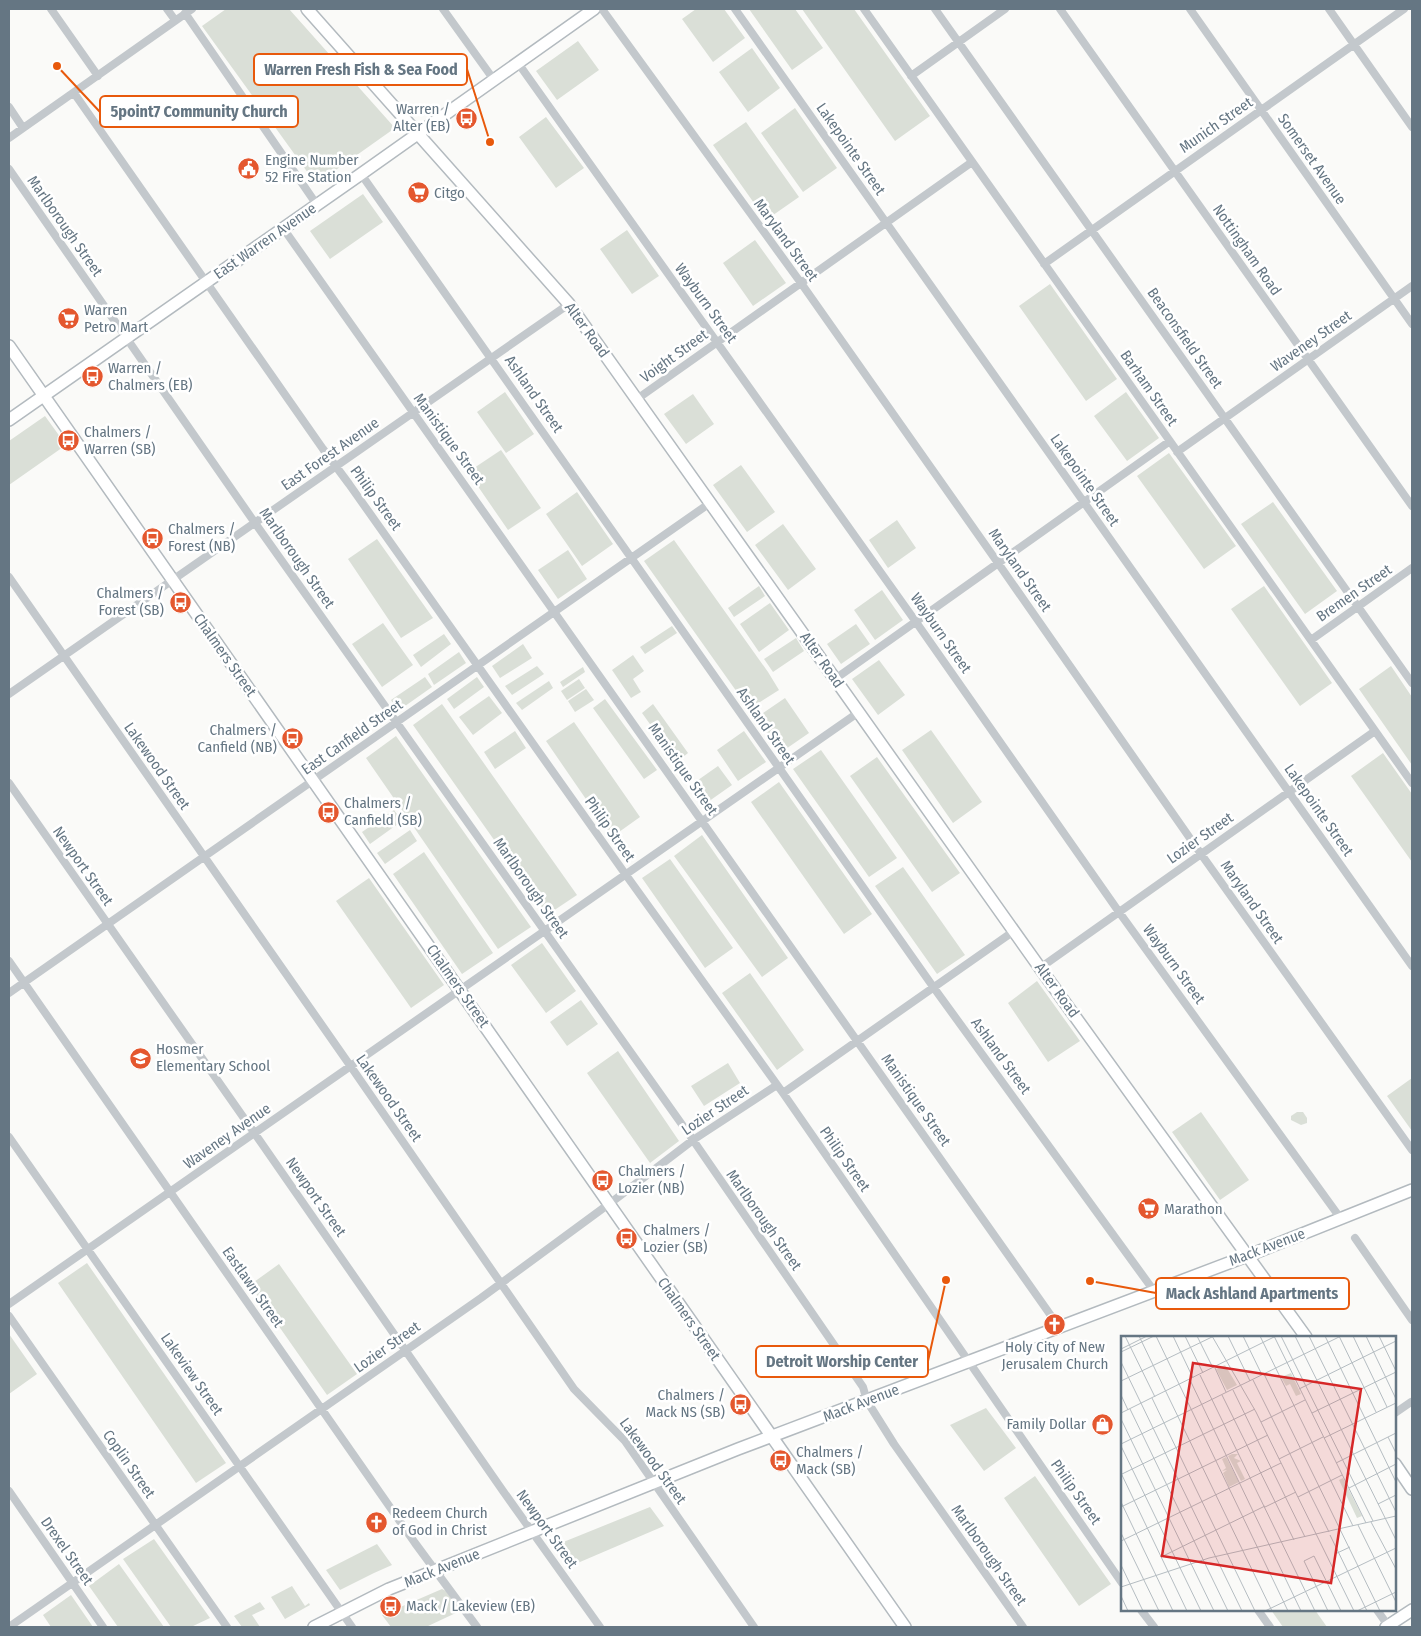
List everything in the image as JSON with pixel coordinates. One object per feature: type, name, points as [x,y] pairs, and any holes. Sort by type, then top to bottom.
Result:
[{"type":"street","points":[[51,9],[98,76]]},
{"type":"street","points":[[167,9],[175,20]]},
{"type":"street","name":"Alter Road","points":[[307,9],[569,304],[1040,968],[1305,1336]]},
{"type":"street","points":[[442,9],[494,80]]},
{"type":"street","name":"Maryland Street","points":[[602,9],[801,283],[1201,854],[1412,1150]]},
{"type":"street","name":"Lakepointe Street","points":[[735,9],[1412,966]]},
{"type":"street","name":"Barham Street","points":[[864,9],[1412,783]]},
{"type":"street","name":"Beaconsfield Street","points":[[935,9],[1412,683]]},
{"type":"street","points":[[910,76],[1005,9]]},
{"type":"street","name":"Nottingham Road","points":[[1060,9],[1412,506]]},
{"type":"street","name":"Somerset Avenue","points":[[1190,9],[1412,324]]},
{"type":"street","points":[[1330,9],[1412,127]]},
{"type":"street","name":"Munich Street","points":[[1044,264],[1404,9]]},
{"type":"street","name":"East Warren Avenue","points":[[9,420],[418,134],[518,63],[588,10]]},
{"type":"street","points":[[9,138],[188,11],[317,205]]},
{"type":"street","name":"Wayburn Street","points":[[518,63],[916,622],[1119,912],[1341,1219]]},
{"type":"street","name":"Philip Street","points":[[74,93],[336,467],[783,1093],[1121,1581]]},
{"type":"street","points":[[9,108],[23,128]]},
{"type":"street","name":"Voight Street","points":[[637,399],[972,162]]},
{"type":"street","name":"Marlborough Street","points":[[9,169],[255,523],[693,1140],[863,1387],[867,1401],[894,1444],[1023,1627]]},
{"type":"street","name":"Ashland Street","points":[[361,174],[934,988],[1154,1291]]},
{"type":"street","name":"Manistique Street","points":[[283,228],[1059,1327]]},
{"type":"street","name":"Waveney Street","points":[[1225,418],[1412,286]]},
{"type":"street","name":"East Forest Avenue","points":[[9,694],[569,304]]},
{"type":"street","name":"Chalmers Street","points":[[9,346],[906,1627]]},
{"type":"street","points":[[1177,452],[1225,418]]},
{"type":"street","points":[[835,679],[1170,441]]},
{"type":"street","name":"East Canfield Street","points":[[9,993],[710,503]]},
{"type":"street","name":"Bremen Street","points":[[1311,640],[1412,568]]},
{"type":"street","name":"Lakewood Street","points":[[9,578],[574,1389],[618,1433],[754,1627]]},
{"type":"street","points":[[460,989],[859,712]]},
{"type":"street","name":"Lozier Street","points":[[1040,968],[1375,731]]},
{"type":"street","name":"Newport Street","points":[[9,783],[600,1627]]},
{"type":"street","points":[[783,1093],[1014,931]]},
{"type":"street","name":"Eastlawn Street","points":[[9,961],[477,1627]]},
{"type":"street","name":"Waveney Avenue","points":[[9,1304],[460,989]]},
{"type":"street","name":"Lozier Street","points":[[9,1627],[501,1284],[693,1140],[777,1085]]},
{"type":"street","name":"Lakeview Street","points":[[9,1137],[352,1627]]},
{"type":"street","name":"Mack Avenue","points":[[314,1627],[389,1589],[653,1483],[1247,1256],[1412,1190]]},
{"type":"street","points":[[1355,1238],[1412,1320]]},
{"type":"street","name":"Coplin Street","points":[[9,1316],[227,1627]]},
{"type":"street","points":[[1396,1412],[1411,1402]]},
{"type":"street","points":[[1396,1465],[1412,1489]]},
{"type":"street","name":"Drexel Street","points":[[9,1491],[103,1627]]},
{"type":"street","points":[[1378,1611],[1388,1627],[1412,1610]]},
{"type":"street","points":[[1142,1611],[1154,1627]]},
{"type":"street","points":[[1259,1611],[1270,1627]]},
{"type":"shaded area","points":[[226,9],[289,9],[395,128],[316,184],[202,26]]},
{"type":"shaded area","points":[[696,9],[724,9],[745,38],[713,62],[682,19]]},
{"type":"shaded area","points":[[749,9],[795,9],[823,48],[792,70]]},
{"type":"shaded area","points":[[802,9],[854,9],[930,116],[895,141]]},
{"type":"shaded area","points":[[578,41],[599,70],[557,100],[536,71]]},
{"type":"shaded area","points":[[752,48],[780,88],[748,112],[719,72]]},
{"type":"shaded area","points":[[795,108],[837,168],[803,192],[761,133]]},
{"type":"shaded area","points":[[546,117],[584,168],[556,188],[519,137]]},
{"type":"shaded area","points":[[746,122],[799,197],[766,220],[713,145]]},
{"type":"shaded area","points":[[363,194],[383,222],[330,259],[310,231]]},
{"type":"shaded area","points":[[627,230],[659,276],[632,294],[600,249]]},
{"type":"shaded area","points":[[755,240],[786,283],[753,306],[723,263]]},
{"type":"shaded area","points":[[1050,284],[1117,379],[1086,401],[1019,306]]},
{"type":"shaded area","points":[[505,392],[534,434],[506,453],[477,412]]},
{"type":"shaded area","points":[[1126,392],[1159,438],[1127,461],[1094,416]]},
{"type":"shaded area","points":[[693,394],[714,424],[686,444],[664,414]]},
{"type":"shaded area","points":[[45,416],[66,445],[9,485],[9,441]]},
{"type":"shaded area","points":[[501,450],[541,508],[508,530],[468,472]]},
{"type":"shaded area","points":[[1169,453],[1236,546],[1204,569],[1137,476]]},
{"type":"shaded area","points":[[741,465],[775,512],[747,532],[713,485]]},
{"type":"shaded area","points":[[577,492],[613,544],[582,566],[546,514]]},
{"type":"shaded area","points":[[1273,502],[1337,591],[1305,614],[1241,524]]},
{"type":"shaded area","points":[[897,520],[916,548],[888,568],[869,540]]},
{"type":"shaded area","points":[[783,524],[816,569],[788,590],[755,545]]},
{"type":"shaded area","points":[[377,539],[433,618],[401,638],[348,559]]},
{"type":"shaded area","points":[[674,540],[779,690],[749,709],[644,561]]},
{"type":"shaded area","points":[[568,550],[587,579],[558,599],[538,570]]},
{"type":"shaded area","points":[[759,586],[765,596],[734,617],[728,608]]},
{"type":"shaded area","points":[[1264,586],[1332,683],[1300,706],[1231,609]]},
{"type":"shaded area","points":[[882,590],[903,620],[875,640],[854,610]]},
{"type":"shaded area","points":[[770,603],[789,630],[759,652],[740,624]]},
{"type":"shaded area","points":[[383,623],[413,665],[382,687],[352,644]]},
{"type":"shaded area","points":[[856,624],[870,644],[841,664],[827,644]]},
{"type":"shaded area","points":[[672,626],[677,633],[645,654],[640,647]]},
{"type":"shaded area","points":[[444,634],[451,644],[421,667],[413,655]]},
{"type":"shaded area","points":[[796,638],[804,651],[773,672],[764,659]]},
{"type":"shaded area","points":[[523,644],[532,658],[500,678],[492,666]]},
{"type":"shaded area","points":[[459,652],[466,663],[434,685],[428,674]]},
{"type":"shaded area","points":[[633,655],[644,671],[633,679],[641,692],[631,698],[612,670]]},
{"type":"shaded area","points":[[879,660],[905,695],[878,715],[852,679]]},
{"type":"shaded area","points":[[537,666],[544,674],[512,695],[505,686]]},
{"type":"shaded area","points":[[1391,666],[1412,697],[1412,765],[1359,689]]},
{"type":"shaded area","points":[[583,667],[585,672],[563,687],[560,682]]},
{"type":"shaded area","points":[[425,677],[432,687],[398,711],[391,700]]},
{"type":"shaded area","points":[[477,677],[484,687],[454,709],[447,699]]},
{"type":"shaded area","points":[[579,679],[585,688],[567,700],[561,691]]},
{"type":"shaded area","points":[[549,681],[553,688],[522,710],[516,703]]},
{"type":"shaded area","points":[[586,689],[594,700],[575,712],[568,701]]},
{"type":"shaded area","points":[[489,696],[502,713],[473,735],[459,717]]},
{"type":"shaded area","points":[[785,698],[809,733],[780,753],[756,718]]},
{"type":"shaded area","points":[[605,699],[657,770],[644,779],[593,708]]},
{"type":"shaded area","points":[[442,704],[577,895],[547,915],[413,725]]},
{"type":"shaded area","points":[[653,704],[688,753],[677,762],[642,713]]},
{"type":"shaded area","points":[[574,722],[640,817],[612,837],[546,741]]},
{"type":"shaded area","points":[[931,730],[982,802],[953,823],[902,750]]},
{"type":"shaded area","points":[[515,731],[526,748],[495,769],[484,752]]},
{"type":"shaded area","points":[[744,731],[766,762],[738,781],[717,750]]},
{"type":"shaded area","points":[[396,736],[531,927],[498,949],[366,758]]},
{"type":"shaded area","points":[[821,750],[897,858],[869,877],[793,769]]},
{"type":"shaded area","points":[[1383,753],[1412,794],[1412,862],[1351,776]]},
{"type":"shaded area","points":[[877,757],[960,873],[932,892],[850,776]]},
{"type":"shaded area","points":[[718,766],[732,785],[705,804],[691,785]]},
{"type":"shaded area","points":[[779,782],[872,914],[844,934],[751,802]]},
{"type":"shaded area","points":[[394,810],[402,821],[370,844],[362,832]]},
{"type":"shaded area","points":[[410,830],[417,841],[385,864],[377,853]]},
{"type":"shaded area","points":[[702,835],[788,958],[762,977],[674,856]]},
{"type":"shaded area","points":[[424,852],[493,953],[462,974],[393,874]]},
{"type":"shaded area","points":[[670,859],[733,948],[705,968],[642,878]]},
{"type":"shaded area","points":[[903,867],[965,955],[937,974],[875,886]]},
{"type":"shaded area","points":[[369,878],[444,985],[411,1008],[336,901]]},
{"type":"shaded area","points":[[542,943],[576,991],[546,1013],[511,965]]},
{"type":"shaded area","points":[[750,973],[804,1050],[777,1070],[722,993]]},
{"type":"shaded area","points":[[1037,981],[1080,1041],[1048,1062],[1008,1003]]},
{"type":"shaded area","points":[[581,1000],[598,1024],[567,1046],[550,1022]]},
{"type":"shaded area","points":[[618,1051],[679,1141],[650,1163],[587,1073]]},
{"type":"shaded area","points":[[728,1063],[740,1083],[704,1106],[691,1086]]},
{"type":"shaded area","points":[[1412,1078],[1412,1131],[1387,1096]]},
{"type":"shaded area","points":[[1201,1112],[1249,1180],[1220,1200],[1172,1132]]},
{"type":"shaded area","points":[[1297,1112],[1303,1112],[1307,1118],[1307,1123],[1301,1125],[1291,1120],[1291,1116]]},
{"type":"shaded area","points":[[87,1263],[226,1463],[196,1483],[58,1283]]},
{"type":"shaded area","points":[[279,1264],[357,1374],[327,1395],[250,1285]]},
{"type":"shaded area","points":[[9,1334],[37,1374],[9,1394]]},
{"type":"shaded area","points":[[986,1408],[1016,1448],[984,1471],[950,1425]]},
{"type":"shaded area","points":[[1035,1476],[1111,1584],[1079,1606],[1004,1498]]},
{"type":"shaded area","points":[[650,1507],[664,1526],[573,1565],[556,1545]]},
{"type":"shaded area","points":[[154,1539],[210,1618],[191,1627],[171,1627],[123,1559]]},
{"type":"shaded area","points":[[377,1544],[392,1565],[340,1590],[326,1570]]},
{"type":"shaded area","points":[[119,1564],[164,1627],[118,1627],[89,1586]]},
{"type":"shaded area","points":[[292,1586],[305,1606],[309,1603],[310,1605],[285,1619],[271,1597]]},
{"type":"shaded area","points":[[442,1589],[446,1591],[460,1611],[426,1627],[391,1627],[382,1615]]},
{"type":"shaded area","points":[[71,1595],[93,1627],[51,1627],[43,1615]]},
{"type":"shaded area","points":[[260,1602],[265,1609],[252,1615],[260,1627],[242,1627],[234,1616]]},
{"type":"shaded area","points":[[1272,1611],[1316,1611],[1327,1627],[1283,1627]]},
{"type":"place","name":"5point7 Community Church","points":[[57,66]]},
{"type":"place","name":"Warren / Alter (EB)","points":[[466,118]]},
{"type":"place","name":"Warren Fresh Fish & Sea Food","points":[[490,142]]},
{"type":"place","name":"Engine Number 52 Fire Station","points":[[249,169]]},
{"type":"place","name":"Citgo","points":[[418,193]]},
{"type":"place","name":"Warren Petro Mart","points":[[68,319]]},
{"type":"place","name":"Warren / Chalmers (EB)","points":[[92,377]]},
{"type":"place","name":"Chalmers / Warren (SB)","points":[[68,441]]},
{"type":"place","name":"Chalmers / Forest (NB)","points":[[152,538]]},
{"type":"place","name":"Chalmers / Forest (SB)","points":[[180,602]]},
{"type":"place","name":"Chalmers / Canfield (NB)","points":[[293,739]]},
{"type":"place","name":"Chalmers / Canfield (SB)","points":[[328,812]]},
{"type":"place","name":"Hosmer Elementary School","points":[[140,1058]]},
{"type":"place","name":"Chalmers / Lozier (NB)","points":[[602,1180]]},
{"type":"place","name":"Marathon","points":[[1148,1209]]},
{"type":"place","name":"Chalmers / Lozier (SB)","points":[[627,1239]]},
{"type":"place","name":"Detroit Worship Center","points":[[946,1280]]},
{"type":"place","name":"Mack Ashland Apartments","points":[[1090,1281]]},
{"type":"place","name":"Holy City of New Jerusalem Church","points":[[1055,1324]]},
{"type":"place","name":"Chalmers / Mack NS (SB)","points":[[741,1404]]},
{"type":"place","name":"Family Dollar","points":[[1102,1424]]},
{"type":"place","name":"Chalmers / Mack (SB)","points":[[780,1461]]},
{"type":"place","name":"Redeem Church of God in Christ","points":[[376,1522]]},
{"type":"place","name":"Mack / Lakeview (EB)","points":[[390,1606]]}]
